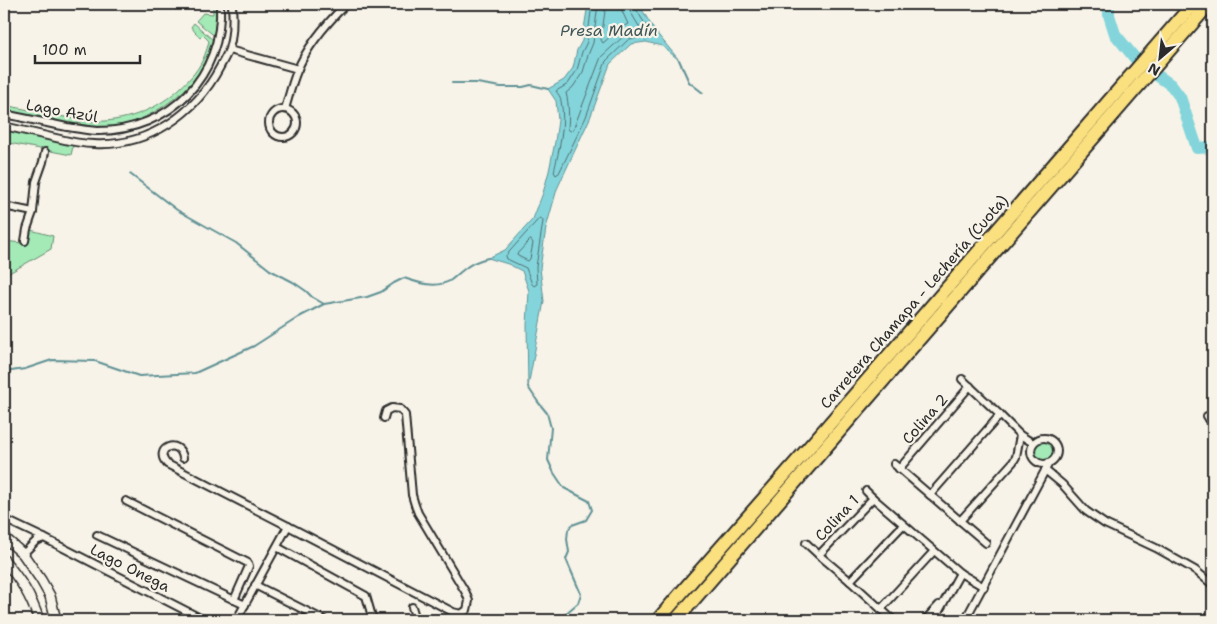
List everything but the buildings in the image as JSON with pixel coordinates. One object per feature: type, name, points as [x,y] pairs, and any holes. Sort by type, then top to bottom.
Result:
[{"type":"highway","name":"Carretera Chamapa - Lechería (Cuota)","points":[[676,620],[1066,160],[1193,4]]},
{"type":"highway","name":"Carretera Chamapa - Lechería (Cuota)","points":[[658,620],[1066,160],[1209,4]]},
{"type":"street","name":"Lago Azúl","points":[[4,114],[95,131],[131,127],[151,121],[169,110],[185,96],[202,76],[217,40],[220,4]]},
{"type":"street","name":"Lago Azúl","points":[[4,126],[74,142],[94,144],[112,144],[134,140],[156,132],[193,105],[212,81],[228,50],[232,22],[232,4]]},
{"type":"street","points":[[285,109],[298,69],[319,34],[346,4]]},
{"type":"street","points":[[214,51],[217,56],[223,57],[228,50],[226,39],[217,40]]},
{"type":"street","points":[[228,50],[298,69]]},
{"type":"street","points":[[285,109],[296,117],[297,126],[291,134],[282,136],[273,132],[269,124],[275,111],[285,109]]},
{"type":"street","points":[[25,241],[33,212],[36,182],[44,162],[45,152]]},
{"type":"street","points":[[4,206],[33,212]]},
{"type":"street","points":[[962,379],[1032,446]]},
{"type":"street","name":"Colina 2","points":[[970,386],[896,466],[986,543]]},
{"type":"street","points":[[183,458],[180,449],[174,446],[164,450],[162,454],[163,460],[167,464],[453,612],[461,614],[467,610],[469,602],[466,593],[418,514],[414,504],[405,415],[400,409],[392,408],[386,411],[384,418]]},
{"type":"street","points":[[930,495],[1000,416]]},
{"type":"street","points":[[1206,416],[1213,426]]},
{"type":"street","points":[[960,521],[1013,462],[1016,457],[1020,436]]},
{"type":"street","points":[[965,620],[1049,463],[1057,456],[1058,449],[1055,442],[1045,438],[1038,439],[1032,446],[1017,449]]},
{"type":"street","points":[[1032,446],[1032,456],[1036,462],[1049,463]]},
{"type":"street","points":[[1046,470],[1062,484],[1086,512],[1104,524],[1156,548],[1195,570],[1213,585]]},
{"type":"street","name":"Colina 1","points":[[866,491],[960,573],[984,587]]},
{"type":"street","name":"Colina 1","points":[[819,555],[873,498]]},
{"type":"street","points":[[126,501],[248,563],[249,566],[234,600]]},
{"type":"street","name":"Lago Onega","points":[[4,519],[204,620]]},
{"type":"street","points":[[850,581],[903,524]]},
{"type":"street","points":[[237,620],[288,526]]},
{"type":"street","points":[[97,534],[245,605]]},
{"type":"street","points":[[4,537],[23,554],[41,580],[50,596],[56,620]]},
{"type":"street","points":[[23,554],[36,542],[44,538]]},
{"type":"street","name":"Colina 1","points":[[806,543],[894,620]]},
{"type":"street","points":[[277,547],[366,596],[373,620]]},
{"type":"street","points":[[881,609],[934,551]]},
{"type":"street","points":[[4,560],[28,591],[39,620]]},
{"type":"street","points":[[934,620],[960,573]]},
{"type":"street","points":[[255,585],[324,620]]},
{"type":"street","points":[[925,620],[945,598]]},
{"type":"street","points":[[412,607],[416,620]]},
{"type":"green space","points":[[213,4],[218,4],[216,37],[196,21],[203,13],[213,14]]},
{"type":"green space","points":[[194,23],[214,41],[213,48],[206,64],[198,75],[178,95],[154,112],[130,123],[118,126],[80,124],[81,121],[108,121],[133,116],[157,105],[178,90],[198,68],[209,41],[203,35],[200,38],[191,27]]},
{"type":"green space","points":[[4,105],[80,120],[77,128],[4,114]]},
{"type":"green space","points":[[4,126],[74,142],[71,155],[4,142]]},
{"type":"green space","points":[[27,229],[53,236],[51,249],[4,276],[4,241],[22,243],[25,241]]},
{"type":"green space","points":[[1044,438],[1052,441],[1055,449],[1052,457],[1044,460],[1036,457],[1033,449],[1036,441]]},
{"type":"water","name":"Presa Madín","points":[[588,4],[640,4],[654,30],[679,60],[662,46],[646,42],[631,44],[610,64],[590,118],[557,189],[546,228],[540,268],[544,301],[528,387],[527,325],[529,291],[522,271],[508,264],[488,258],[505,250],[533,219],[549,171],[558,120],[556,101],[548,89],[564,80],[573,68],[577,50],[582,41]]},
{"type":"waterway","points":[[1109,4],[1109,15],[1115,34],[1138,62],[1171,85],[1180,97],[1197,148],[1213,147]]},
{"type":"waterway","points":[[679,60],[689,82],[703,93]]},
{"type":"waterway","points":[[452,83],[477,83],[501,87],[531,85],[548,89]]},
{"type":"waterway","points":[[130,174],[177,210],[236,243],[270,270],[293,282],[324,304]]},
{"type":"waterway","points":[[4,369],[11,371],[25,369],[52,360],[95,361],[139,376],[195,373],[254,346],[299,317],[324,304],[367,297],[381,292],[404,278],[434,285],[446,283],[472,264],[488,258]]},
{"type":"waterway","points":[[528,387],[547,413],[551,428],[548,460],[554,473],[564,488],[589,501],[592,510],[586,520],[572,525],[568,530],[569,552],[566,559],[581,594],[578,603],[558,620]]}]
